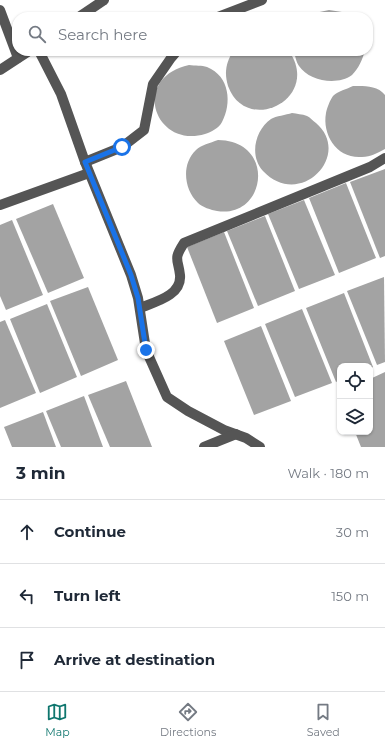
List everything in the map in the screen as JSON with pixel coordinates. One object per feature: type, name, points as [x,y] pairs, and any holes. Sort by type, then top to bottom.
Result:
[{"type":"street","points":[[86,12],[104,0]]},
{"type":"street","points":[[231,12],[262,0]]},
{"type":"street","points":[[0,10],[12,42]]},
{"type":"street","points":[[0,70],[21,56]]},
{"type":"street","points":[[42,56],[61,94],[89,173],[131,275],[140,308],[146,350],[167,397],[188,411],[236,434],[248,444],[260,447]]},
{"type":"street","points":[[85,162],[122,147],[144,130],[153,84],[173,56]]},
{"type":"street","points":[[140,308],[169,296],[178,287],[180,275],[176,264],[177,253],[184,243],[370,167],[385,158]]},
{"type":"street","points":[[0,205],[89,173]]},
{"type":"street","points":[[204,447],[236,434]]},
{"type":"shaded area","points":[[329,10],[342,12],[320,12]]},
{"type":"shaded area","points":[[231,56],[291,56],[297,68],[296,84],[289,96],[278,105],[264,110],[250,108],[237,101],[228,86],[226,72]]},
{"type":"shaded area","points":[[295,56],[363,56],[357,70],[352,75],[339,80],[331,81],[309,75],[297,63]]},
{"type":"shaded area","points":[[189,65],[205,66],[215,71],[224,84],[228,99],[225,115],[219,126],[205,134],[188,136],[173,131],[162,122],[156,110],[155,96],[160,83],[171,72]]},
{"type":"shaded area","points":[[353,86],[366,86],[378,89],[385,95],[385,149],[368,156],[353,157],[345,154],[333,144],[326,129],[326,113],[333,96]]},
{"type":"shaded area","points":[[292,113],[307,116],[316,123],[326,136],[329,149],[325,163],[317,174],[306,181],[292,184],[277,181],[263,171],[256,158],[255,151],[258,136],[265,124],[273,118]]},
{"type":"shaded area","points":[[218,140],[237,144],[250,153],[257,165],[258,179],[254,192],[246,203],[234,210],[217,211],[202,206],[193,198],[187,184],[186,169],[191,156],[200,147]]},
{"type":"shaded area","points":[[385,169],[385,256],[380,258],[350,182]]},
{"type":"shaded area","points":[[346,183],[376,258],[339,273],[309,198]]},
{"type":"shaded area","points":[[304,200],[335,275],[299,289],[268,214]]},
{"type":"shaded area","points":[[53,204],[84,278],[48,293],[16,219]]},
{"type":"shaded area","points":[[265,216],[295,291],[258,306],[227,231]]},
{"type":"shaded area","points":[[12,220],[43,295],[6,310],[0,296],[0,225]]},
{"type":"shaded area","points":[[224,232],[254,308],[217,323],[187,247]]},
{"type":"shaded area","points":[[384,277],[385,362],[377,365],[347,291]]},
{"type":"shaded area","points":[[88,287],[118,360],[81,376],[50,301]]},
{"type":"shaded area","points":[[344,293],[371,363],[337,363],[336,382],[306,308]]},
{"type":"shaded area","points":[[47,304],[77,377],[40,393],[10,319]]},
{"type":"shaded area","points":[[302,309],[332,383],[295,397],[265,324]]},
{"type":"shaded area","points":[[5,320],[36,393],[0,408],[0,322]]},
{"type":"shaded area","points":[[261,326],[291,401],[254,415],[224,341]]},
{"type":"shaded area","points":[[385,372],[385,447],[361,447],[356,435],[373,435],[373,378]]},
{"type":"shaded area","points":[[126,381],[152,447],[110,447],[88,395]]},
{"type":"shaded area","points":[[84,396],[103,447],[61,447],[46,411]]},
{"type":"shaded area","points":[[43,412],[56,447],[12,447],[4,427]]},
{"type":"route","points":[[122,147],[85,162],[131,275],[138,298],[146,350]]}]
